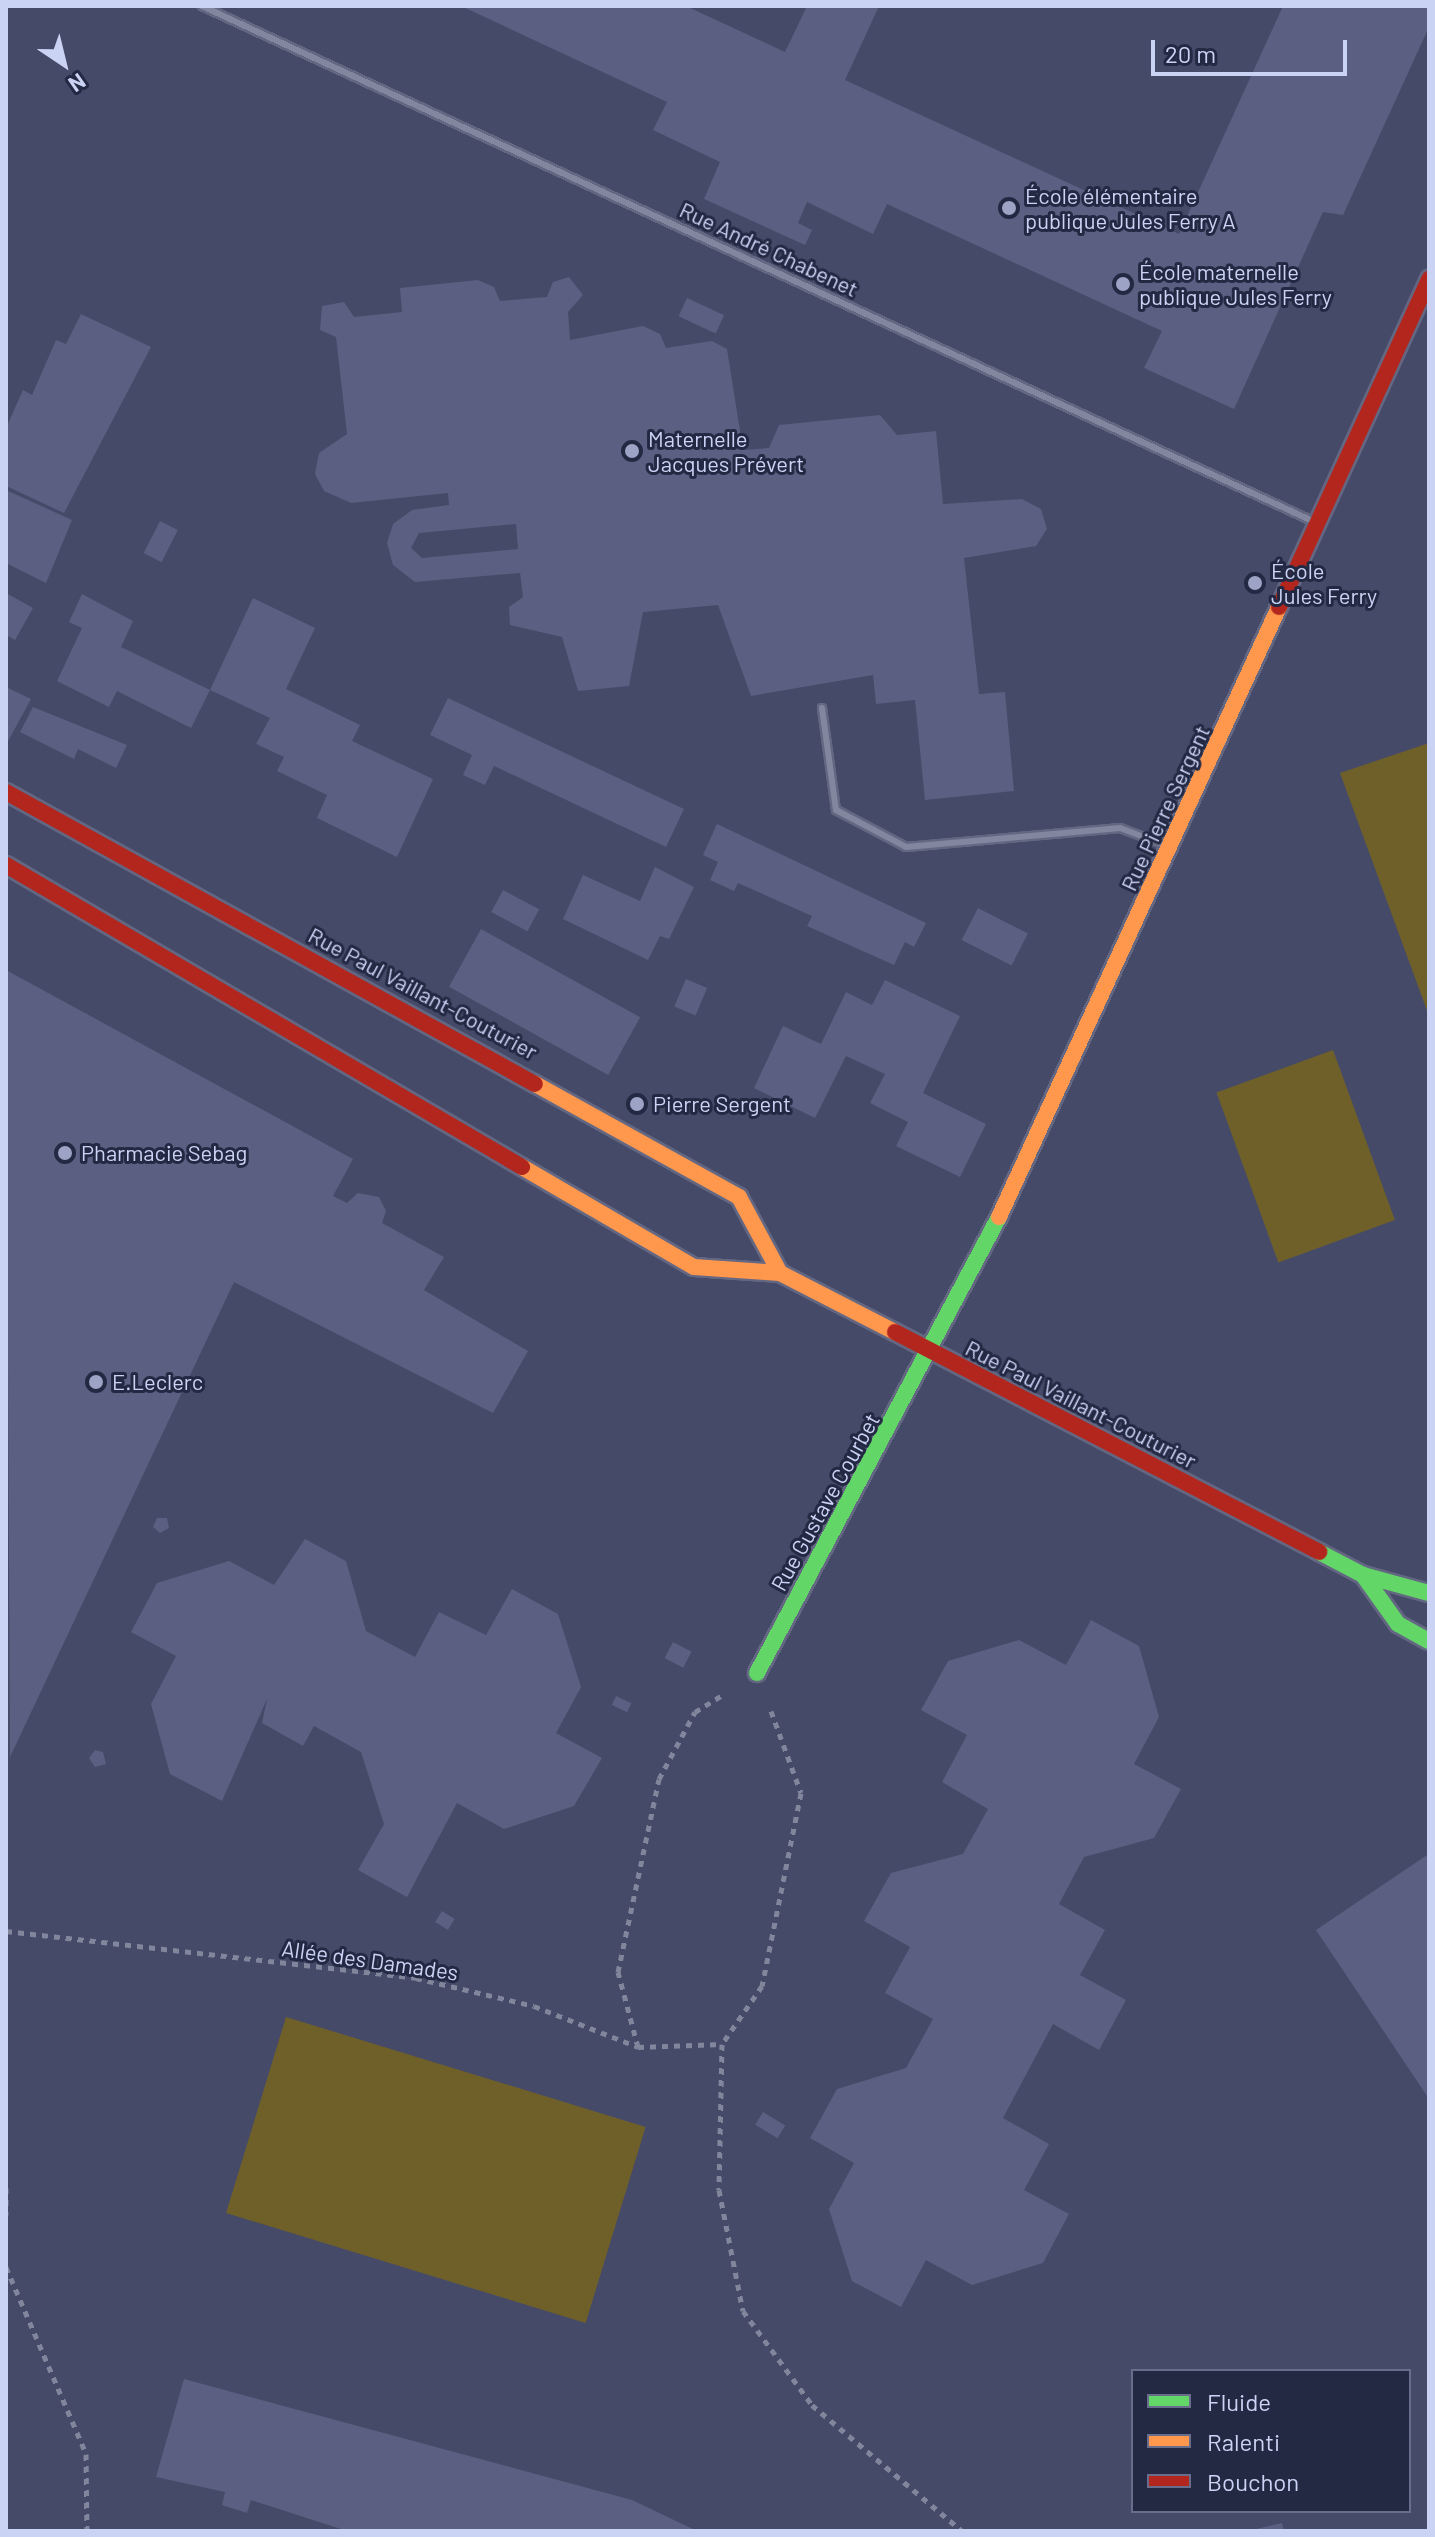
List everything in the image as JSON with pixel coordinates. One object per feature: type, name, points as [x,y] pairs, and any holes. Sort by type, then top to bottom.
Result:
[{"type":"main road","name":"Rue Pierre Sergent","points":[[931,1351],[1171,848],[1429,279]]},
{"type":"main road","name":"Rue Paul Vaillant-Couturier","points":[[6,792],[739,1197],[780,1273]]},
{"type":"main road","name":"Rue Paul Vaillant-Couturier","points":[[6,865],[694,1267],[780,1273],[1363,1575],[1429,1593]]},
{"type":"main road","name":"Rue Gustave Courbet","points":[[757,1673],[931,1351]]},
{"type":"main road","name":"Rue Paul Vaillant-Couturier","points":[[1363,1575],[1398,1624],[1429,1641]]},
{"type":"lane","name":"Rue André Chabenet","points":[[202,6],[1320,524]]},
{"type":"lane","points":[[822,708],[836,810],[906,847],[1120,828],[1171,848]]},
{"type":"path","points":[[638,2047],[618,1972],[659,1779],[695,1712],[757,1673],[801,1793],[762,1986],[722,2044],[719,2190],[743,2311],[812,2405],[962,2531]]},
{"type":"path","name":"Allée des Damades","points":[[6,1931],[416,1978],[534,2006],[638,2047],[722,2044]]},
{"type":"path","points":[[6,2188],[6,2215]]},
{"type":"path","points":[[6,2267],[86,2454],[87,2531]]},
{"type":"shaded area","points":[[1429,743],[1429,1016],[1340,773]]},
{"type":"shaded area","points":[[1333,1050],[1395,1220],[1278,1262],[1216,1092]]},
{"type":"shaded area","points":[[286,2017],[646,2127],[586,2323],[226,2213]]},
{"type":"building","name":"École élémentaire publique Jules Ferry A","points":[[461,6],[686,6],[785,52],[807,6],[879,6],[845,80],[1179,234],[1283,6],[1429,6],[1429,27],[1343,215],[1323,212],[1234,409],[1144,368],[1162,331],[887,204],[873,234],[807,202],[798,223],[812,230],[805,245],[704,199],[720,162],[653,130],[667,102]]},
{"type":"building","points":[[569,277],[583,295],[568,312],[570,340],[643,326],[660,334],[666,348],[712,341],[727,349],[743,450],[769,448],[779,425],[880,415],[897,435],[936,431],[943,504],[1022,499],[1041,509],[1047,529],[1036,546],[964,558],[979,694],[1005,692],[1014,791],[925,800],[915,700],[876,704],[873,675],[751,696],[718,605],[643,612],[629,686],[578,691],[562,637],[510,625],[509,607],[523,597],[520,573],[415,582],[393,565],[387,543],[393,524],[412,510],[449,505],[448,493],[351,503],[324,491],[315,474],[319,453],[347,434],[336,337],[320,330],[322,306],[344,302],[354,317],[402,312],[400,288],[478,280],[494,287],[500,301],[547,297],[553,282]],"holes":[[[516,524],[518,549],[422,558],[411,548],[419,533]]]},
{"type":"building","points":[[687,298],[724,315],[716,333],[679,316]]},
{"type":"building","points":[[81,314],[151,347],[64,513],[6,486],[6,428],[23,390],[32,395],[56,340],[66,344]]},
{"type":"building","points":[[6,490],[72,520],[46,583],[6,563]]},
{"type":"building","points":[[160,521],[178,530],[161,562],[144,553]]},
{"type":"building","points":[[6,593],[33,608],[15,640],[6,635]]},
{"type":"building","points":[[82,594],[133,621],[121,647],[210,690],[191,728],[117,691],[109,707],[57,681],[82,628],[69,622]]},
{"type":"building","points":[[253,598],[315,628],[286,689],[360,725],[352,741],[433,779],[397,857],[317,818],[327,795],[277,771],[284,757],[256,744],[270,718],[210,690]]},
{"type":"building","points":[[6,687],[31,699],[6,745]]},
{"type":"building","points":[[448,698],[684,809],[666,847],[494,766],[485,785],[463,775],[472,755],[430,735]]},
{"type":"building","points":[[33,707],[127,745],[116,768],[78,749],[74,759],[20,732]]},
{"type":"building","points":[[717,824],[926,923],[914,947],[905,942],[894,965],[807,926],[812,916],[738,883],[734,891],[710,880],[718,862],[703,855]]},
{"type":"building","points":[[655,867],[694,887],[669,939],[660,936],[648,960],[563,919],[583,875],[640,901]]},
{"type":"building","points":[[503,890],[539,909],[527,931],[491,912]]},
{"type":"building","points":[[978,908],[1028,933],[1012,965],[962,940]]},
{"type":"building","points":[[481,929],[640,1017],[608,1075],[449,987]]},
{"type":"building","name":"E.Leclerc","points":[[6,970],[353,1159],[333,1196],[347,1203],[358,1193],[379,1197],[386,1211],[382,1223],[444,1257],[424,1290],[528,1351],[493,1413],[234,1282],[10,1757]]},
{"type":"building","points":[[686,979],[707,988],[695,1016],[674,1007]]},
{"type":"building","points":[[885,980],[960,1016],[923,1093],[986,1124],[960,1177],[896,1146],[908,1122],[870,1103],[885,1074],[846,1056],[815,1118],[754,1088],[783,1026],[821,1044],[846,992],[872,1005]]},
{"type":"building","points":[[157,1518],[167,1518],[169,1528],[160,1533],[153,1527]]},
{"type":"building","points":[[305,1539],[346,1561],[366,1631],[415,1657],[439,1612],[486,1635],[512,1589],[558,1614],[581,1687],[556,1733],[602,1758],[574,1806],[504,1829],[457,1803],[407,1897],[358,1870],[384,1824],[361,1752],[314,1726],[303,1746],[262,1723],[267,1699],[222,1801],[170,1774],[151,1704],[176,1656],[131,1632],[157,1583],[229,1561],[274,1585]]},
{"type":"building","points":[[1091,1620],[1139,1646],[1159,1717],[1134,1764],[1181,1789],[1154,1838],[1084,1857],[1059,1904],[1105,1930],[1080,1975],[1126,2000],[1099,2050],[1053,2024],[1003,2118],[1049,2144],[1024,2190],[1069,2214],[1043,2263],[972,2285],[926,2260],[901,2307],[852,2281],[829,2209],[854,2163],[810,2138],[837,2089],[906,2068],[933,2019],[885,1993],[910,1947],[864,1921],[891,1873],[963,1854],[988,1809],[942,1782],[967,1735],[921,1710],[948,1661],[1019,1640],[1066,1665]]},
{"type":"building","points":[[673,1642],[692,1652],[683,1668],[665,1658]]},
{"type":"building","points":[[616,1696],[631,1703],[627,1712],[612,1705]]},
{"type":"building","points":[[95,1750],[103,1752],[106,1764],[95,1767],[89,1758]]},
{"type":"building","points":[[1427,1855],[1429,1858],[1429,2099],[1316,1930]]},
{"type":"building","points":[[442,1911],[455,1919],[448,1930],[435,1922]]},
{"type":"building","points":[[763,2112],[785,2125],[778,2138],[755,2125]]},
{"type":"building","points":[[184,2379],[632,2500],[697,2531],[347,2531],[251,2500],[247,2513],[222,2505],[225,2492],[156,2477]]},
{"type":"building","points":[[1282,2523],[1284,2531],[1252,2531],[1252,2530]]},
{"type":"traffic: fast","points":[[757,1673],[999,1217]]},
{"type":"traffic: fast","points":[[1319,1552],[1363,1575],[1429,1593]]},
{"type":"traffic: fast","points":[[1363,1575],[1398,1624],[1429,1641]]},
{"type":"traffic: slow","points":[[999,1217],[1279,607]]},
{"type":"traffic: slow","points":[[535,1084],[739,1197],[780,1273]]},
{"type":"traffic: slow","points":[[522,1167],[694,1267],[780,1273],[895,1332]]},
{"type":"traffic: jam","points":[[1279,607],[1429,279]]},
{"type":"traffic: jam","points":[[6,792],[535,1084]]},
{"type":"traffic: jam","points":[[6,865],[522,1167]]},
{"type":"traffic: jam","points":[[895,1332],[1319,1552]]},
{"type":"place","name":"École élémentaire publique Jules Ferry A","points":[[1009,208]]},
{"type":"place","name":"École maternelle publique Jules Ferry","points":[[1123,284]]},
{"type":"place","name":"Maternelle Jacques Prévert","points":[[632,451]]},
{"type":"place","name":"École Jules Ferry","points":[[1255,583]]},
{"type":"place","name":"Pierre Sergent","points":[[637,1104]]},
{"type":"place","name":"Pharmacie Sebag","points":[[65,1153]]},
{"type":"place","name":"E.Leclerc","points":[[96,1382]]}]
